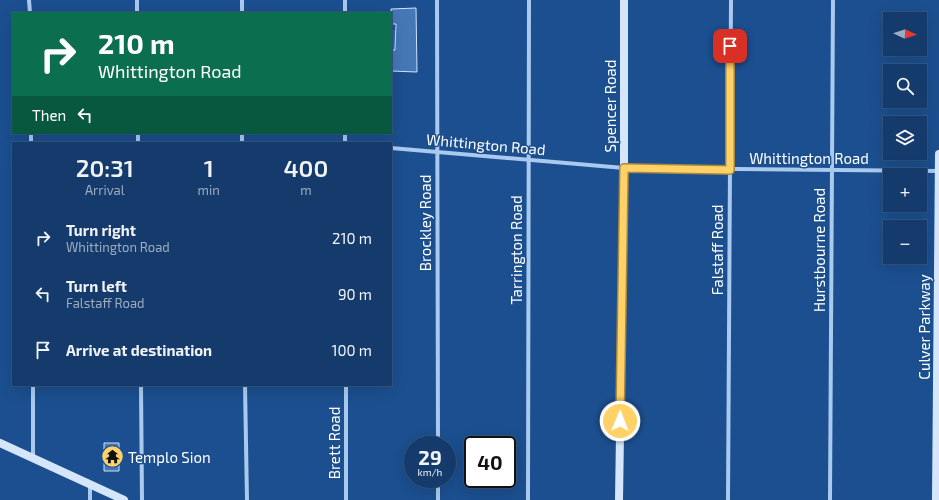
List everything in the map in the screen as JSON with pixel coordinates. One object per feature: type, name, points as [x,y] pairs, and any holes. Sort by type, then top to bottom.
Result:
[{"type":"street","points":[[30,0],[30,12]]},
{"type":"street","points":[[137,0],[137,12]]},
{"type":"street","points":[[242,0],[242,12]]},
{"type":"street","points":[[345,0],[345,12]]},
{"type":"street","name":"Brockley Road","points":[[437,0],[438,436]]},
{"type":"street","name":"Tarrington Road","points":[[528,500],[529,0]]},
{"type":"street","name":"Spencer Road","points":[[619,500],[624,168],[624,0]]},
{"type":"street","name":"Falstaff Road","points":[[728,500],[731,0]]},
{"type":"street","name":"Hurstbourne Road","points":[[830,500],[833,0]]},
{"type":"street","name":"Whittington Road","points":[[392,148],[624,168],[939,171]]},
{"type":"street","name":"Culver Parkway","points":[[936,500],[939,154]]},
{"type":"street","points":[[33,386],[33,458]]},
{"type":"street","points":[[141,386],[142,500]]},
{"type":"street","points":[[245,386],[247,500]]},
{"type":"street","name":"Brett Road","points":[[346,386],[346,500]]},
{"type":"street","points":[[0,443],[124,500]]},
{"type":"street","points":[[90,484],[90,500]]},
{"type":"street","points":[[438,488],[438,500]]},
{"type":"shaded area","points":[[392,30],[395,30],[395,50],[392,50]]},
{"type":"building","points":[[416,8],[417,72],[392,71],[392,50],[395,50],[396,24],[392,24],[391,9]]},
{"type":"building","name":"Templo Sion","points":[[104,443],[119,443],[119,471],[104,471]]},
{"type":"place","name":"Templo Sion","points":[[112,457]]},
{"type":"route","points":[[620,421],[624,168],[730,170],[730,46]]}]
